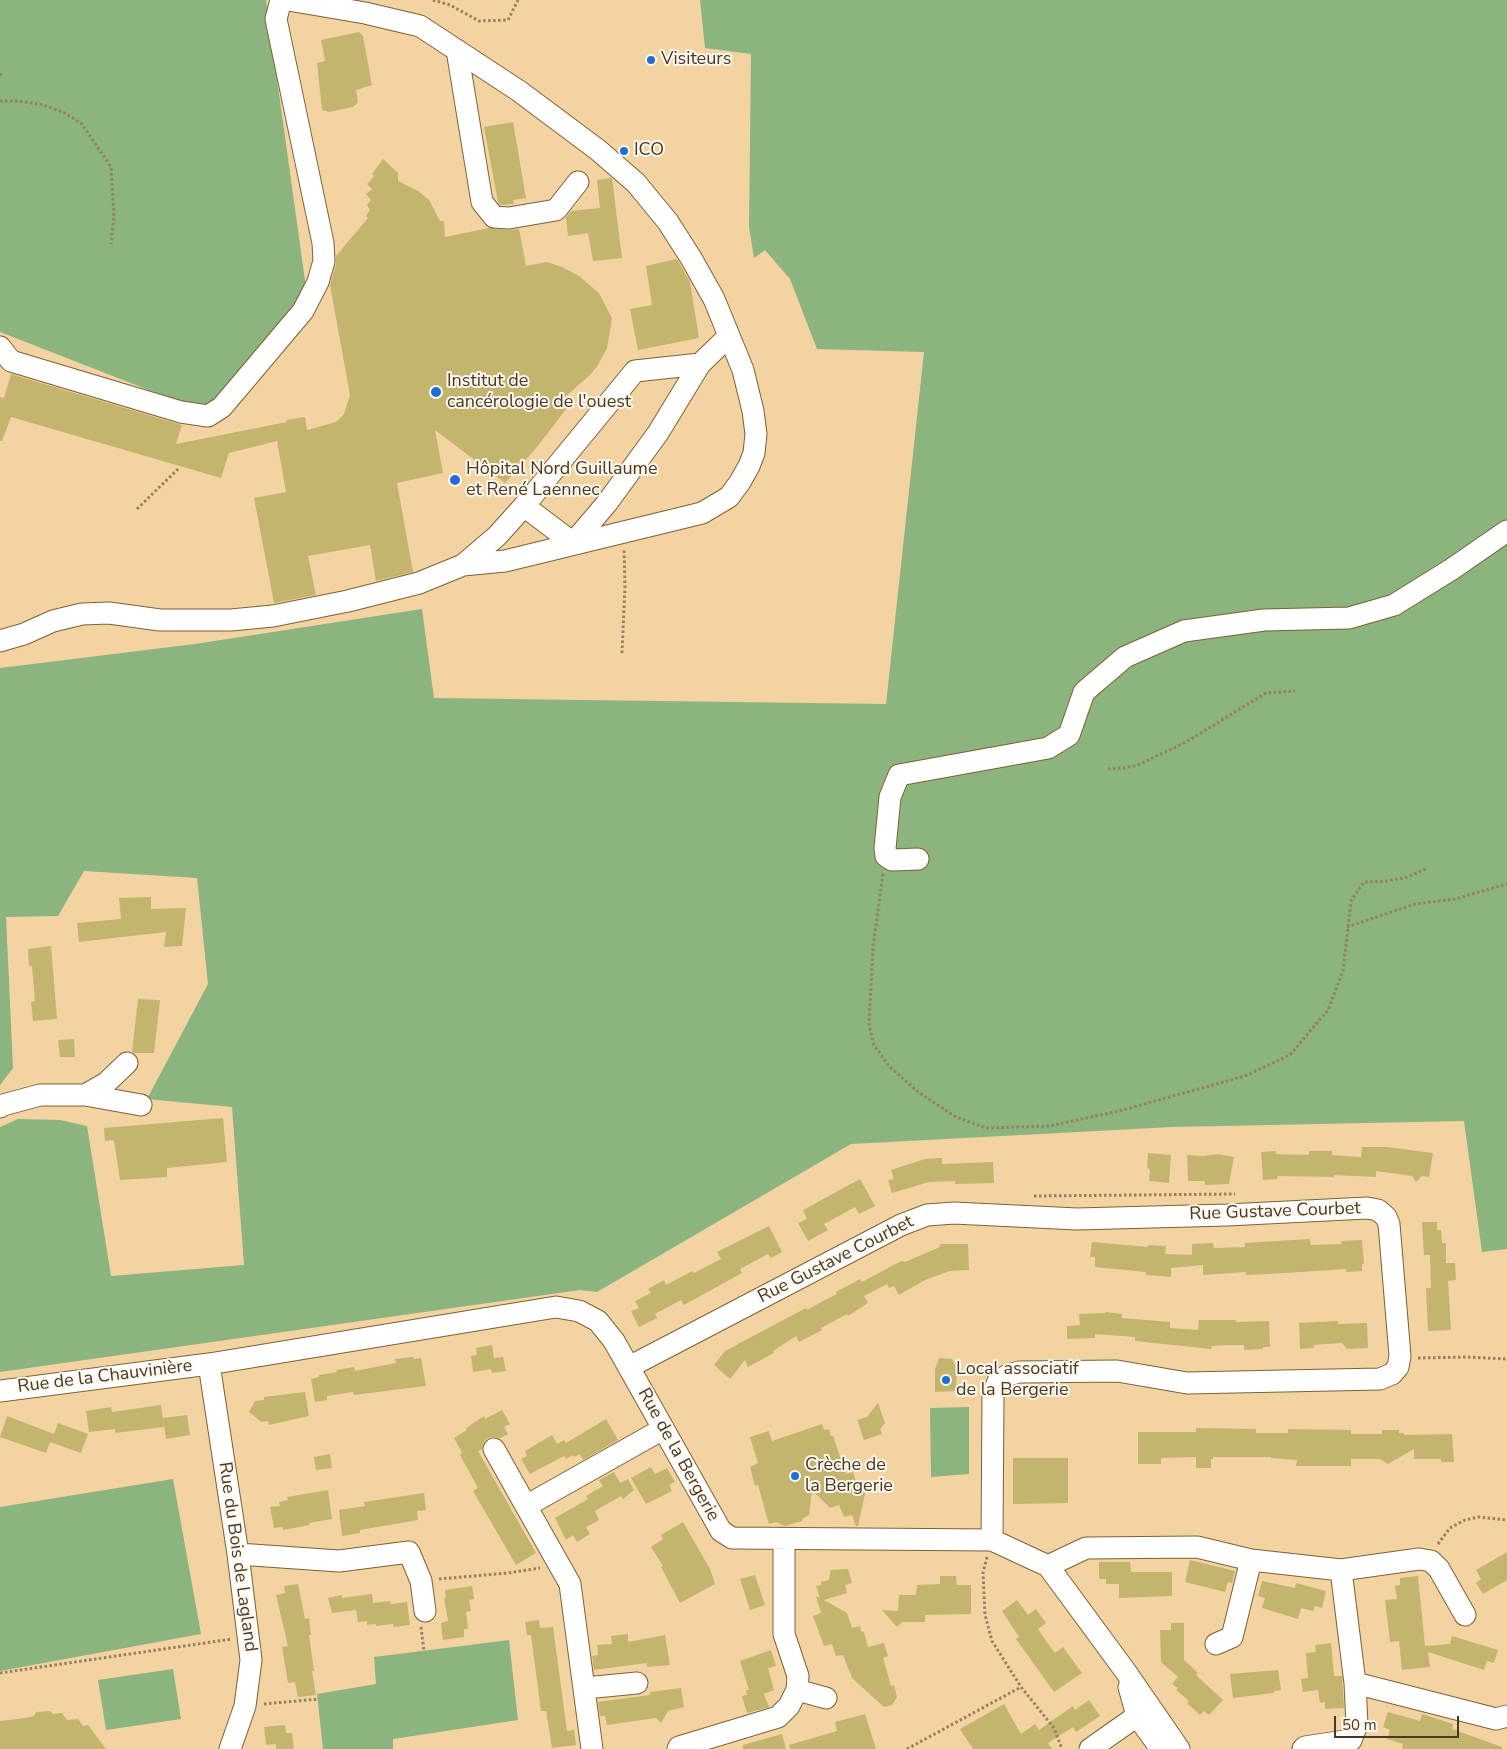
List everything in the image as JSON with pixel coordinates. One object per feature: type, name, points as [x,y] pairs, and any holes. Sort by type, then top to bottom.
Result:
[{"type":"street","points":[[0,347],[11,361],[181,412],[208,416],[222,407],[304,311],[318,282],[324,261],[323,243],[276,19],[280,0]]},
{"type":"street","points":[[0,641],[24,634],[53,621],[82,614],[109,613],[160,620],[231,620],[273,616],[348,601],[419,583],[462,565],[505,560],[702,512],[729,496],[749,466],[754,453],[756,434],[754,411],[743,370],[714,299],[691,258],[668,222],[636,182],[588,142],[519,91],[420,26],[365,13],[288,0]]},
{"type":"street","points":[[457,50],[482,202],[494,217],[510,218],[556,210],[578,182]]},
{"type":"street","points":[[573,543],[606,503],[658,433],[700,364],[729,336]]},
{"type":"street","points":[[462,565],[497,536],[524,506],[635,371],[700,364]]},
{"type":"street","points":[[524,506],[573,543]]},
{"type":"street","points":[[918,859],[892,860],[886,856],[885,848],[890,797],[899,775],[1048,748],[1069,735],[1084,692],[1125,658],[1184,631],[1264,620],[1349,618],[1394,605],[1452,569],[1507,531]]},
{"type":"street","points":[[85,1095],[106,1083],[127,1063]]},
{"type":"street","points":[[1,1105],[40,1095],[85,1095],[140,1105]]},
{"type":"street","name":"Rue Gustave Courbet","points":[[629,1367],[901,1225],[927,1215],[954,1213],[1077,1219],[1366,1208],[1378,1210],[1386,1217],[1389,1224],[1400,1356],[1398,1367],[1392,1374],[1380,1379],[1187,1383],[1117,1372],[1019,1372],[1008,1375],[998,1381],[993,1395],[992,1540]]},
{"type":"street","name":"Rue de la Bergerie","points":[[209,1364],[556,1307],[579,1311],[598,1320],[614,1340],[721,1531],[732,1538],[992,1540],[1048,1566],[1126,1672],[1179,1749]]},
{"type":"street","name":"Rue de la Chauvinière","points":[[0,1391],[209,1364]]},
{"type":"street","name":"Rue du Bois de Lagland","points":[[209,1364],[238,1554],[251,1660],[245,1706],[230,1749]]},
{"type":"street","points":[[526,1506],[663,1429]]},
{"type":"street","points":[[494,1449],[570,1584],[592,1749]]},
{"type":"street","points":[[678,1749],[679,1747],[778,1716],[790,1706],[797,1690],[798,1676],[784,1634],[784,1539]]},
{"type":"street","points":[[1048,1566],[1086,1548],[1197,1547],[1251,1560],[1341,1570],[1420,1559],[1431,1561],[1439,1569],[1465,1615]]},
{"type":"street","points":[[238,1554],[339,1561],[409,1552],[421,1581],[425,1611]]},
{"type":"street","points":[[1216,1644],[1232,1637],[1251,1560]]},
{"type":"street","points":[[1303,1749],[1305,1747],[1351,1740],[1357,1725],[1355,1683],[1341,1570]]},
{"type":"street","name":"Rue de la Bergerie","points":[[1126,1672],[1137,1716],[1161,1749]]},
{"type":"street","points":[[585,1688],[637,1683]]},
{"type":"street","points":[[1355,1683],[1496,1719],[1507,1716]]},
{"type":"street","points":[[797,1690],[826,1698]]},
{"type":"street","points":[[1090,1749],[1137,1716]]},
{"type":"path","points":[[433,0],[450,5],[479,21],[508,20],[518,0]]},
{"type":"path","points":[[0,101],[18,101],[43,105],[65,113],[82,124],[111,167],[114,216],[111,244]]},
{"type":"path","points":[[137,509],[178,469]]},
{"type":"path","points":[[621,532],[624,548],[622,653]]},
{"type":"path","points":[[1108,769],[1138,765],[1186,742],[1266,694],[1294,691]]},
{"type":"path","points":[[886,856],[874,947],[869,1024],[874,1045],[890,1066],[918,1092],[956,1116],[986,1128],[1049,1126],[1119,1111],[1246,1076],[1290,1055],[1328,1010],[1343,971],[1351,901],[1364,882],[1387,881],[1407,877],[1428,868]]},
{"type":"path","points":[[1347,926],[1415,904],[1454,899],[1507,884]]},
{"type":"path","points":[[1030,1196],[1236,1194]]},
{"type":"path","points":[[1416,1349],[1416,1363]]},
{"type":"path","points":[[1417,1358],[1468,1357],[1507,1360]]},
{"type":"path","points":[[1431,1561],[1438,1541],[1450,1528],[1465,1520],[1479,1518],[1507,1520]]},
{"type":"path","points":[[992,1540],[983,1573],[985,1615],[992,1641],[1021,1687],[1054,1728],[1062,1749]]},
{"type":"path","points":[[421,1581],[508,1573],[544,1567],[557,1560]]},
{"type":"path","points":[[0,1673],[248,1636]]},
{"type":"path","points":[[907,1749],[1021,1687]]},
{"type":"path","points":[[245,1706],[318,1699]]},
{"type":"green space","points":[[0,0],[266,0],[307,295],[205,412],[0,332]]},
{"type":"green space","points":[[700,0],[1507,0],[1507,1249],[1482,1252],[1464,1121],[1172,1127],[851,1144],[597,1292],[580,1290],[0,1372],[0,1127],[18,1119],[60,1120],[87,1126],[111,1276],[244,1265],[232,1107],[147,1099],[208,984],[197,878],[84,871],[58,916],[6,917],[13,1068],[0,1085],[0,668],[195,644],[422,609],[434,698],[886,704],[924,352],[817,349],[790,279],[765,250],[754,258],[749,227],[751,54],[705,48]]},
{"type":"green space","points":[[969,1407],[969,1474],[931,1477],[930,1408]]},
{"type":"green space","points":[[173,1479],[201,1634],[0,1671],[0,1507]]},
{"type":"green space","points":[[509,1640],[518,1720],[393,1739],[393,1749],[323,1749],[317,1694],[376,1684],[374,1657]]},
{"type":"green space","points":[[173,1669],[181,1719],[106,1730],[98,1680]]},
{"type":"building","points":[[359,32],[363,36],[372,85],[356,90],[358,102],[353,107],[329,112],[322,110],[317,63],[325,61],[321,40]]},
{"type":"building","points":[[513,122],[526,198],[513,200],[514,204],[500,205],[484,127]]},
{"type":"building","name":"Institut de cancérologie de l'ouest","points":[[383,159],[398,173],[398,181],[418,191],[429,200],[440,221],[444,221],[445,237],[489,228],[519,229],[526,266],[547,262],[579,276],[599,293],[612,318],[607,348],[598,365],[591,374],[553,408],[570,404],[537,447],[505,483],[435,430],[443,473],[397,483],[413,572],[376,581],[370,545],[308,556],[316,595],[274,603],[254,498],[286,492],[277,441],[229,453],[221,478],[11,417],[2,441],[0,441],[0,397],[4,398],[11,374],[182,425],[176,444],[305,417],[307,430],[336,422],[344,414],[350,395],[330,285],[336,264],[336,256],[368,218],[366,216],[370,210],[367,205],[371,200],[366,194],[372,189],[367,184],[374,176],[372,174]]},
{"type":"building","points":[[612,178],[622,258],[593,261],[588,233],[568,236],[566,217],[571,211],[600,208],[597,180]]},
{"type":"building","points":[[677,259],[690,282],[699,338],[638,350],[630,309],[652,305],[646,266]]},
{"type":"building","points":[[151,897],[151,909],[186,908],[182,946],[164,947],[166,932],[79,942],[77,923],[121,919],[119,898]]},
{"type":"building","points":[[51,946],[57,1019],[33,1021],[31,1002],[35,1001],[32,966],[29,966],[28,949]]},
{"type":"building","points":[[138,999],[160,1000],[154,1053],[132,1052]]},
{"type":"building","points":[[74,1039],[75,1057],[60,1057],[58,1040]]},
{"type":"building","points":[[223,1118],[227,1162],[167,1168],[167,1177],[120,1180],[114,1140],[105,1141],[104,1128]]},
{"type":"building","points":[[1362,1147],[1387,1147],[1433,1153],[1429,1177],[1422,1176],[1416,1182],[1412,1176],[1376,1171],[1376,1177],[1334,1175],[1334,1177],[1277,1176],[1278,1179],[1263,1180],[1261,1152],[1276,1151],[1276,1154],[1309,1155],[1309,1151],[1332,1151],[1332,1155],[1361,1157]]},
{"type":"building","points":[[1148,1153],[1171,1155],[1169,1183],[1149,1181]]},
{"type":"building","points":[[1218,1154],[1234,1157],[1229,1184],[1205,1185],[1205,1181],[1188,1181],[1187,1155],[1203,1156]]},
{"type":"building","points":[[942,1158],[942,1164],[993,1162],[994,1183],[955,1184],[955,1181],[929,1182],[892,1193],[888,1180],[894,1179],[891,1170],[925,1159]]},
{"type":"building","points":[[860,1179],[875,1206],[859,1214],[855,1207],[824,1224],[828,1230],[808,1241],[798,1223],[807,1219],[803,1210]]},
{"type":"building","points":[[1422,1222],[1437,1222],[1437,1230],[1441,1230],[1442,1243],[1446,1243],[1446,1263],[1455,1263],[1456,1280],[1448,1281],[1451,1330],[1428,1331],[1426,1288],[1431,1288],[1430,1255],[1424,1255]]},
{"type":"building","points":[[769,1226],[782,1252],[771,1258],[768,1254],[740,1269],[742,1273],[684,1305],[681,1300],[655,1314],[657,1318],[639,1327],[631,1311],[639,1308],[635,1301],[651,1293],[648,1289],[664,1280],[666,1285],[692,1271],[694,1273],[721,1259],[717,1252]]},
{"type":"building","points":[[1310,1239],[1311,1245],[1341,1244],[1342,1241],[1362,1240],[1364,1264],[1362,1264],[1362,1271],[1346,1272],[1346,1269],[1246,1275],[1246,1272],[1203,1275],[1203,1265],[1171,1268],[1171,1277],[1146,1275],[1146,1272],[1095,1267],[1095,1257],[1090,1257],[1092,1242],[1148,1247],[1148,1245],[1166,1246],[1165,1254],[1192,1255],[1192,1244],[1213,1243],[1214,1248],[1245,1247],[1245,1243]]},
{"type":"building","points":[[940,1244],[968,1244],[969,1270],[950,1271],[925,1280],[899,1295],[894,1286],[889,1288],[887,1284],[864,1296],[868,1303],[848,1316],[847,1314],[821,1328],[822,1330],[799,1342],[796,1336],[773,1351],[774,1353],[748,1367],[745,1360],[730,1379],[714,1365],[725,1351],[806,1308],[807,1310],[837,1294],[836,1292],[860,1279],[862,1282],[901,1261],[905,1262],[940,1247]]},
{"type":"building","points":[[1105,1312],[1122,1314],[1122,1318],[1170,1322],[1170,1328],[1198,1330],[1199,1320],[1269,1321],[1270,1347],[1244,1350],[1244,1345],[1228,1345],[1212,1346],[1211,1349],[1135,1341],[1135,1337],[1095,1334],[1095,1338],[1067,1339],[1067,1326],[1080,1325],[1079,1314]]},
{"type":"building","points":[[1338,1321],[1338,1324],[1367,1323],[1368,1348],[1347,1349],[1342,1343],[1313,1345],[1314,1348],[1300,1349],[1299,1323]]},
{"type":"building","points":[[492,1345],[494,1358],[503,1357],[506,1371],[492,1373],[491,1369],[473,1372],[471,1356],[477,1355],[476,1348]]},
{"type":"building","points":[[413,1357],[414,1359],[421,1358],[426,1386],[354,1395],[353,1392],[327,1396],[327,1400],[315,1402],[311,1379],[319,1377],[319,1375],[354,1367],[355,1371],[396,1363],[395,1359]]},
{"type":"building","name":"Local associatif de la Bergerie","points":[[939,1358],[952,1359],[957,1368],[956,1391],[935,1392],[935,1369]]},
{"type":"building","points":[[305,1392],[309,1416],[269,1425],[268,1421],[261,1422],[249,1412],[255,1401],[264,1400],[264,1397]]},
{"type":"building","points":[[878,1403],[885,1423],[880,1429],[882,1434],[864,1440],[857,1420],[867,1417]]},
{"type":"building","points":[[161,1405],[164,1427],[115,1433],[115,1429],[89,1432],[86,1411],[111,1407],[112,1412]]},
{"type":"building","points":[[502,1410],[510,1424],[504,1427],[508,1434],[500,1438],[487,1438],[483,1443],[482,1449],[478,1451],[536,1553],[516,1565],[473,1491],[478,1488],[460,1455],[462,1453],[454,1438],[484,1416],[485,1419]]},
{"type":"building","points":[[187,1415],[190,1435],[166,1439],[163,1418]]},
{"type":"building","points":[[7,1416],[54,1434],[58,1423],[88,1434],[81,1453],[50,1442],[46,1453],[0,1437]]},
{"type":"building","points":[[606,1419],[618,1440],[583,1460],[580,1454],[566,1459],[564,1456],[530,1474],[521,1459],[527,1456],[525,1451],[552,1435],[557,1444],[564,1440],[566,1443]]},
{"type":"building","name":"Crèche de la Bergerie","points":[[822,1424],[824,1430],[829,1429],[831,1436],[833,1436],[846,1474],[853,1472],[857,1484],[861,1482],[865,1494],[858,1526],[856,1526],[852,1515],[844,1517],[839,1505],[830,1508],[812,1490],[809,1515],[803,1518],[802,1521],[785,1526],[776,1522],[769,1524],[758,1485],[755,1486],[750,1467],[758,1463],[750,1437],[769,1431],[772,1441]]},
{"type":"building","points":[[1196,1428],[1256,1429],[1256,1433],[1288,1433],[1288,1429],[1351,1430],[1351,1434],[1382,1434],[1382,1430],[1399,1430],[1399,1433],[1404,1433],[1404,1435],[1452,1434],[1454,1462],[1441,1462],[1441,1459],[1414,1459],[1414,1449],[1388,1464],[1380,1459],[1351,1459],[1351,1466],[1296,1466],[1297,1460],[1271,1457],[1213,1457],[1211,1459],[1211,1468],[1196,1468],[1196,1457],[1161,1458],[1161,1464],[1138,1464],[1138,1432],[1196,1432]]},
{"type":"building","points":[[330,1454],[332,1468],[316,1470],[314,1457]]},
{"type":"building","points":[[1013,1458],[1068,1458],[1068,1503],[1013,1504]]},
{"type":"building","points":[[651,1467],[655,1474],[667,1468],[675,1482],[669,1485],[672,1491],[646,1504],[631,1478]]},
{"type":"building","points":[[614,1472],[620,1483],[628,1479],[634,1490],[623,1499],[621,1496],[595,1511],[599,1520],[586,1527],[590,1534],[577,1542],[573,1535],[566,1540],[555,1518],[588,1499],[586,1496],[603,1486],[599,1480]]},
{"type":"building","points":[[328,1490],[332,1519],[283,1530],[283,1527],[274,1528],[270,1507],[280,1506],[279,1502],[288,1500],[287,1497]]},
{"type":"building","points":[[424,1493],[426,1510],[417,1511],[418,1520],[360,1530],[360,1533],[342,1536],[339,1510],[365,1506],[364,1502]]},
{"type":"building","points":[[683,1522],[710,1569],[715,1584],[680,1603],[661,1567],[663,1566],[651,1547],[663,1539],[661,1535]]},
{"type":"building","points":[[1507,1552],[1507,1580],[1483,1594],[1476,1583],[1481,1579],[1476,1570]]},
{"type":"building","points":[[1190,1560],[1235,1571],[1232,1583],[1228,1582],[1225,1592],[1185,1582]]},
{"type":"building","points":[[1099,1562],[1130,1562],[1131,1572],[1172,1572],[1172,1596],[1119,1598],[1119,1584],[1106,1584],[1106,1579],[1099,1579]]},
{"type":"building","points":[[848,1569],[852,1583],[845,1585],[847,1593],[824,1600],[847,1613],[852,1628],[860,1626],[861,1631],[864,1632],[868,1647],[884,1643],[888,1656],[883,1658],[891,1686],[894,1685],[897,1697],[892,1705],[884,1707],[852,1678],[843,1655],[836,1656],[832,1644],[824,1646],[813,1616],[821,1613],[816,1596],[820,1598],[816,1586],[821,1585],[821,1582],[829,1580],[831,1570]]},
{"type":"building","points":[[755,1575],[765,1605],[750,1610],[740,1579]]},
{"type":"building","points":[[940,1576],[956,1576],[957,1585],[971,1585],[971,1614],[925,1615],[925,1622],[902,1622],[897,1627],[882,1610],[898,1611],[899,1595],[916,1595],[917,1585],[940,1584]]},
{"type":"building","points":[[1418,1576],[1425,1646],[1450,1644],[1452,1636],[1498,1650],[1494,1663],[1487,1661],[1484,1670],[1428,1652],[1430,1667],[1402,1670],[1399,1641],[1390,1642],[1385,1600],[1397,1599],[1395,1586],[1400,1585],[1400,1578]]},
{"type":"building","points":[[1262,1581],[1295,1588],[1296,1583],[1326,1591],[1322,1608],[1315,1606],[1313,1611],[1301,1608],[1298,1619],[1262,1608],[1265,1598],[1258,1596]]},
{"type":"building","points":[[298,1584],[305,1619],[309,1618],[311,1635],[309,1635],[314,1671],[312,1671],[316,1695],[298,1697],[295,1682],[288,1683],[282,1647],[288,1646],[276,1595],[285,1593],[284,1586]]},
{"type":"building","points":[[472,1586],[474,1599],[469,1600],[471,1611],[466,1612],[468,1629],[464,1629],[464,1637],[443,1640],[441,1623],[448,1621],[444,1598],[446,1598],[445,1590]]},
{"type":"building","points":[[372,1594],[373,1603],[390,1601],[391,1604],[407,1602],[410,1625],[394,1627],[393,1624],[367,1625],[367,1621],[358,1622],[356,1610],[332,1613],[328,1598],[342,1595],[342,1598]]},
{"type":"building","points":[[1017,1600],[1028,1615],[1036,1609],[1046,1623],[1038,1629],[1046,1641],[1055,1653],[1063,1647],[1082,1673],[1054,1692],[1016,1639],[1019,1637],[1002,1611]]},
{"type":"building","points":[[539,1620],[540,1628],[553,1627],[567,1731],[574,1730],[576,1745],[552,1748],[546,1711],[541,1711],[531,1635],[527,1635],[525,1622]]},
{"type":"building","points":[[1171,1623],[1184,1623],[1184,1660],[1198,1673],[1196,1675],[1223,1700],[1209,1715],[1204,1711],[1200,1715],[1187,1703],[1189,1701],[1172,1684],[1178,1677],[1161,1662],[1160,1630],[1171,1630]]},
{"type":"building","points":[[628,1634],[628,1642],[665,1635],[670,1665],[647,1667],[647,1663],[594,1670],[592,1656],[598,1655],[597,1645],[612,1644],[611,1636]]},
{"type":"building","points":[[1331,1643],[1334,1676],[1342,1676],[1344,1708],[1325,1709],[1325,1702],[1320,1703],[1318,1690],[1303,1692],[1301,1679],[1308,1678],[1306,1653],[1316,1652],[1315,1645]]},
{"type":"building","points":[[771,1650],[776,1666],[768,1668],[774,1690],[764,1694],[769,1707],[747,1713],[742,1696],[747,1695],[746,1690],[749,1690],[740,1661]]},
{"type":"building","points":[[1278,1670],[1281,1690],[1274,1691],[1274,1693],[1233,1698],[1230,1674]]},
{"type":"building","points":[[681,1688],[684,1707],[668,1711],[661,1723],[656,1718],[607,1725],[605,1716],[600,1716],[598,1702],[650,1695],[650,1692]]},
{"type":"building","points":[[1089,1700],[1100,1716],[1076,1732],[1073,1727],[1048,1743],[1052,1749],[973,1749],[960,1729],[1004,1704],[1021,1734],[1035,1724],[1039,1730],[1073,1706],[1075,1710]]},
{"type":"building","points":[[50,1711],[53,1714],[62,1713],[67,1720],[78,1719],[83,1726],[88,1725],[106,1749],[0,1749],[0,1721],[25,1718],[34,1716],[36,1712]]},
{"type":"building","points":[[1388,1712],[1420,1721],[1422,1714],[1453,1724],[1452,1729],[1502,1747],[1502,1749],[1402,1749],[1403,1744],[1387,1739],[1390,1730],[1383,1727]]},
{"type":"building","points":[[865,1714],[876,1749],[790,1749],[789,1745],[837,1731],[835,1722]]},
{"type":"building","points":[[285,1725],[286,1733],[292,1733],[294,1749],[276,1749],[276,1744],[266,1745],[264,1727]]},
{"type":"building","points":[[782,1734],[786,1749],[743,1749],[743,1745]]},
{"type":"place","name":"Visiteurs","points":[[651,60]]},
{"type":"place","name":"ICO","points":[[624,151]]},
{"type":"place","name":"Institut de cancérologie de l'ouest","points":[[436,392]]},
{"type":"place","name":"Hôpital Nord Guillaume et René Laennec","points":[[455,480]]},
{"type":"place","name":"Local associatif de la Bergerie","points":[[946,1380]]},
{"type":"place","name":"Crèche de la Bergerie","points":[[795,1476]]}]
